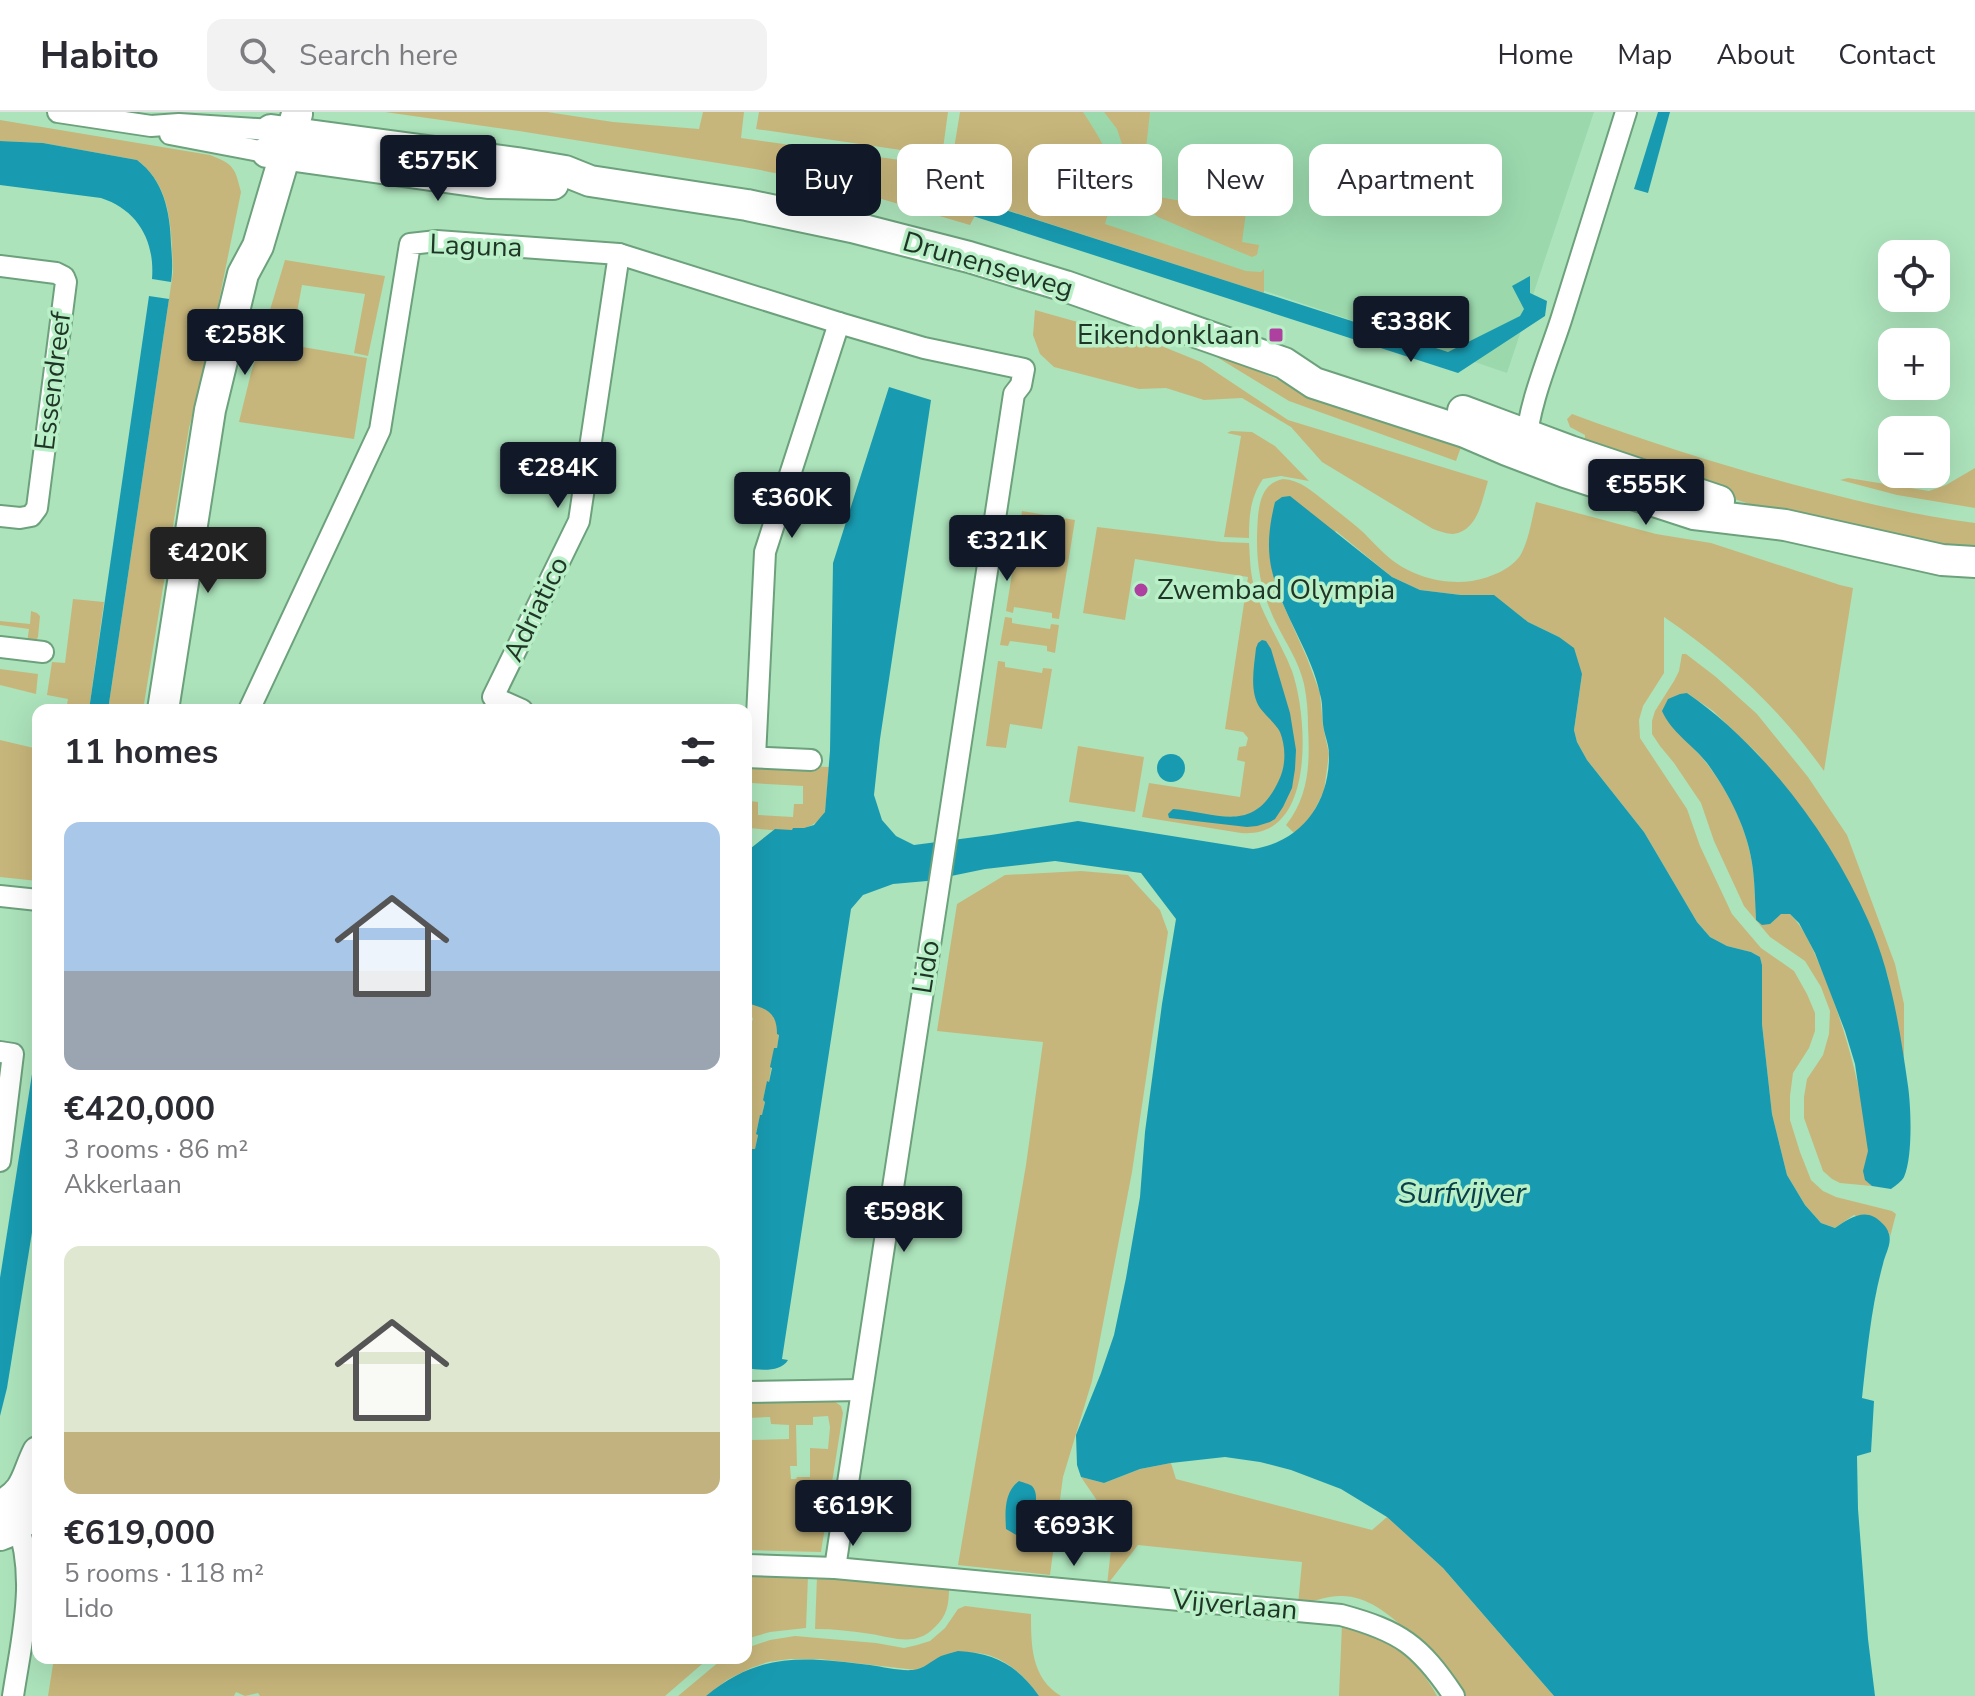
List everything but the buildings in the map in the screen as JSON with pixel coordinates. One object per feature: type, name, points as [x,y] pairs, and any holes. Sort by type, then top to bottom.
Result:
[{"type":"street","points":[[58,112],[151,126],[172,135],[281,132],[242,244],[243,274],[210,410],[164,704]]},
{"type":"street","points":[[1519,447],[1626,112]]},
{"type":"street","name":"Drunenseweg","points":[[281,132],[507,161],[565,171],[590,181],[747,205],[852,227],[1065,286],[1284,363],[1313,363],[1385,383],[1519,447],[1785,525],[1942,560],[1975,562]]},
{"type":"street","name":"Laguna","points":[[252,704],[380,430],[410,244],[437,241],[619,254],[924,348],[1024,369]]},
{"type":"street","name":"Adriatico","points":[[509,704],[493,697],[579,521],[619,254]]},
{"type":"street","name":"Essendreef","points":[[0,266],[56,273],[66,282],[37,508],[31,516],[0,516]]},
{"type":"street","points":[[752,730],[765,552],[839,323]]},
{"type":"street","name":"Lido","points":[[835,1568],[1014,394],[1021,385],[1024,369]]},
{"type":"street","name":"Drunenseweg","points":[[1942,560],[1975,575]]},
{"type":"street","points":[[0,647],[43,652]]},
{"type":"street","points":[[752,757],[811,760]]},
{"type":"street","points":[[0,896],[32,899]]},
{"type":"street","points":[[0,1052],[13,1054],[0,1161]]},
{"type":"street","points":[[752,1392],[861,1390]]},
{"type":"street","points":[[13,1696],[26,1616],[28,1574],[17,1518],[18,1494],[32,1467]]},
{"type":"street","name":"Vijverlaan","points":[[752,1565],[835,1568],[1341,1615],[1375,1624],[1407,1642],[1423,1654],[1454,1696]]},
{"type":"shaded area","points":[[385,112],[547,112],[613,122],[699,129],[703,112],[744,112],[741,138],[784,144],[776,144],[776,173]]},
{"type":"shaded area","points":[[759,112],[948,112],[944,144],[897,144],[897,149],[881,147],[881,144],[859,144],[756,129]]},
{"type":"shaded area","points":[[960,112],[1083,112],[1102,144],[1028,144],[1028,216],[1108,216],[1105,224],[1246,271],[1261,272],[1264,269],[1264,293],[1012,212],[1012,144],[955,144]]},
{"type":"shaded area","points":[[1011,112],[1594,112],[1507,373],[1045,216],[1162,216],[1162,144],[1028,144],[1028,210],[1012,205],[1012,144],[1003,144]]},
{"type":"shaded area","points":[[1104,112],[1150,112],[1146,144],[1122,144],[1117,129]]},
{"type":"shaded area","points":[[0,120],[210,155],[232,168],[241,192],[210,345],[189,428],[144,704],[109,704],[173,272],[168,211],[158,183],[137,160],[43,143],[0,141]]},
{"type":"shaded area","points":[[881,157],[897,160],[897,204],[881,199]]},
{"type":"shaded area","points":[[1162,198],[1178,200],[1178,216],[1245,216],[1242,242],[1259,245],[1257,255],[1252,257],[1158,217],[1162,216]]},
{"type":"shaded area","points":[[939,216],[975,216],[970,225]]},
{"type":"shaded area","points":[[285,260],[385,276],[368,356],[354,353],[365,294],[302,285],[291,345],[367,358],[354,439],[239,422]]},
{"type":"shaded area","points":[[1035,310],[1159,345],[1201,362],[1288,420],[1488,481],[1478,514],[1461,532],[1451,534],[1433,529],[1322,462],[1291,427],[1242,398],[1204,400],[1166,388],[1139,389],[1054,367],[1040,354],[1033,335]]},
{"type":"shaded area","points":[[1202,348],[1322,398],[1461,447],[1456,461],[1289,401]]},
{"type":"shaded area","points":[[1572,414],[1660,445],[1777,480],[1890,508],[1975,523],[1975,555],[1764,509],[1584,448],[1585,435],[1570,427],[1567,419]]},
{"type":"shaded area","points":[[1252,432],[1275,446],[1309,481],[1281,476],[1263,479],[1251,507],[1249,538],[1224,537],[1241,436],[1227,433]]},
{"type":"shaded area","points":[[1975,468],[1975,508],[1897,495],[1840,480],[1848,478],[1878,483],[1878,488],[1929,491],[1950,488],[1950,483]]},
{"type":"shaded area","points":[[1283,479],[1295,481],[1311,490],[1395,562],[1415,574],[1438,580],[1472,581],[1509,567],[1523,550],[1536,502],[1656,534],[1711,543],[1853,588],[1824,771],[1790,727],[1751,687],[1709,650],[1664,617],[1664,673],[1643,706],[1639,720],[1640,738],[1687,809],[1700,846],[1732,914],[1761,948],[1794,971],[1815,1013],[1815,1031],[1809,1048],[1793,1073],[1790,1096],[1790,1120],[1811,1180],[1836,1197],[1892,1211],[1896,1214],[1890,1237],[1889,1232],[1854,1215],[1835,1228],[1821,1223],[1805,1205],[1787,1175],[1772,1114],[1762,1024],[1760,957],[1710,937],[1697,922],[1644,832],[1587,760],[1574,730],[1582,674],[1559,637],[1528,622],[1494,596],[1420,590],[1392,577],[1336,531],[1282,602],[1320,693],[1329,754],[1324,791],[1309,821],[1294,833],[1286,825],[1304,791],[1309,753],[1307,700],[1299,668],[1265,596],[1257,544],[1262,497],[1271,484]]},
{"type":"shaded area","points":[[1022,511],[1075,520],[1059,619],[1052,618],[1052,613],[1014,607],[1013,613],[1006,611]]},
{"type":"shaded area","points":[[1097,527],[1249,543],[1254,586],[1292,671],[1303,744],[1301,772],[1294,797],[1283,817],[1265,830],[1241,833],[1142,817],[1149,783],[1240,797],[1245,762],[1237,760],[1239,747],[1246,746],[1248,738],[1243,732],[1225,729],[1248,577],[1135,559],[1125,620],[1083,613]]},
{"type":"shaded area","points":[[73,599],[104,602],[90,704],[67,704],[68,699],[47,695],[52,662],[65,663]]},
{"type":"shaded area","points":[[31,611],[40,616],[36,641],[27,643],[29,629],[0,625],[0,621],[30,624]]},
{"type":"shaded area","points":[[1005,617],[1012,618],[1012,623],[1050,629],[1051,624],[1059,625],[1055,653],[1047,651],[1047,646],[1010,641],[1008,646],[1000,645]]},
{"type":"shaded area","points":[[1682,654],[1716,677],[1757,714],[1808,777],[1847,835],[1895,964],[1904,1004],[1904,1059],[1888,977],[1868,921],[1844,874],[1820,834],[1758,754],[1713,711],[1687,693],[1681,736],[1707,763],[1738,815],[1750,852],[1756,920],[1790,914],[1809,942],[1831,993],[1858,1087],[1868,1144],[1864,1174],[1872,1186],[1840,1183],[1823,1171],[1804,1118],[1807,1079],[1823,1055],[1829,1034],[1830,1011],[1821,987],[1805,961],[1770,937],[1744,906],[1714,841],[1701,803],[1652,734],[1655,711],[1679,671]]},
{"type":"shaded area","points":[[998,661],[1005,662],[1005,667],[1042,673],[1043,668],[1052,669],[1042,729],[1010,724],[1006,748],[986,746]]},
{"type":"shaded area","points":[[0,669],[38,674],[36,694],[0,685]]},
{"type":"shaded area","points":[[0,740],[32,748],[32,880],[0,877]]},
{"type":"shaded area","points":[[1078,746],[1144,757],[1135,812],[1069,802]]},
{"type":"shaded area","points":[[752,764],[829,767],[825,812],[810,826],[779,830],[752,828],[752,801],[758,802],[758,815],[793,817],[794,804],[803,804],[803,786],[752,783]]},
{"type":"shaded area","points":[[1081,871],[1128,875],[1160,910],[1168,932],[1132,1172],[1092,1381],[1063,1477],[1050,1575],[958,1565],[1026,1165],[1043,1042],[937,1031],[957,904],[1005,875]]},
{"type":"shaded area","points":[[752,1004],[769,1011],[779,1034],[752,1156],[752,1022]]},
{"type":"shaded area","points":[[834,1401],[841,1406],[843,1413],[821,1552],[752,1550],[752,1440],[789,1439],[789,1425],[771,1424],[770,1417],[752,1418],[752,1402]],"holes":[[[828,1416],[828,1449],[810,1448],[810,1477],[791,1479],[790,1466],[797,1466],[796,1425],[813,1425],[813,1417]]]},
{"type":"shaded area","points":[[1171,1463],[1176,1479],[1372,1530],[1387,1517],[1443,1568],[1554,1696],[1460,1696],[1409,1633],[1375,1606],[1358,1598],[1340,1596],[1298,1605],[1302,1562],[1138,1545],[1107,1585],[1113,1531],[1081,1477],[1104,1483],[1140,1469]]},
{"type":"shaded area","points":[[752,1574],[808,1576],[806,1628],[752,1637]]},
{"type":"shaded area","points":[[817,1577],[949,1588],[948,1604],[935,1627],[913,1639],[815,1629]]},
{"type":"shaded area","points":[[965,1606],[1031,1614],[1038,1670],[1051,1689],[1061,1696],[1039,1696],[1020,1674],[1005,1663],[988,1655],[972,1653],[947,1658],[916,1670],[819,1659],[768,1662],[727,1680],[706,1696],[678,1696],[716,1664],[752,1664],[752,1646],[770,1640],[795,1636],[904,1648],[930,1641],[945,1628],[958,1609]]},
{"type":"shaded area","points":[[1342,1624],[1371,1626],[1387,1634],[1412,1660],[1437,1696],[1339,1696]]},
{"type":"shaded area","points":[[53,1664],[702,1664],[665,1696],[260,1696],[258,1693],[245,1696],[236,1692],[234,1696],[48,1696]]},
{"type":"water","points":[[1658,112],[1670,112],[1648,193],[1634,189]]},
{"type":"water","points":[[0,141],[43,143],[137,160],[154,177],[164,198],[170,232],[171,282],[152,279],[150,252],[142,229],[114,203],[101,198],[0,185]]},
{"type":"water","points":[[1012,212],[1448,352],[1520,316],[1524,309],[1512,286],[1530,276],[1530,293],[1547,301],[1545,316],[1458,373],[973,216],[1012,216]]},
{"type":"water","points":[[149,296],[169,299],[109,704],[90,704]]},
{"type":"water","name":"Surfvijver","points":[[889,387],[931,400],[874,795],[882,820],[896,836],[914,845],[1078,821],[1253,849],[1270,845],[1298,829],[1318,804],[1328,772],[1329,754],[1316,679],[1283,605],[1271,566],[1271,520],[1275,502],[1282,497],[1290,496],[1392,577],[1420,590],[1494,595],[1528,622],[1574,648],[1582,674],[1574,730],[1587,760],[1644,832],[1697,922],[1710,937],[1760,957],[1762,1024],[1772,1114],[1787,1175],[1805,1205],[1821,1223],[1835,1228],[1865,1214],[1877,1219],[1889,1234],[1872,1313],[1862,1398],[1874,1401],[1871,1452],[1857,1456],[1858,1509],[1875,1696],[1554,1696],[1443,1568],[1387,1517],[1341,1489],[1291,1470],[1225,1457],[1140,1469],[1104,1483],[1081,1477],[1077,1465],[1076,1435],[1114,1335],[1126,1278],[1140,1197],[1145,1132],[1176,919],[1141,873],[1055,861],[985,869],[927,881],[893,884],[863,895],[851,909],[782,1359],[788,1360],[775,1369],[752,1369],[752,1149],[755,1149],[779,1035],[772,1015],[752,1005],[752,847],[775,829],[792,830],[814,825],[825,812],[830,751],[833,563]]},
{"type":"water","points":[[1262,640],[1271,649],[1290,713],[1296,750],[1292,788],[1283,807],[1270,822],[1247,827],[1169,818],[1168,814],[1173,809],[1234,817],[1247,814],[1269,797],[1279,780],[1284,763],[1282,738],[1260,708],[1253,687],[1256,648]]},
{"type":"water","points":[[1687,693],[1742,739],[1792,794],[1835,856],[1876,939],[1894,1001],[1909,1095],[1907,1168],[1903,1179],[1891,1189],[1872,1186],[1865,1180],[1863,1171],[1868,1151],[1855,1064],[1815,953],[1799,923],[1790,914],[1781,914],[1770,924],[1762,925],[1756,920],[1751,856],[1737,814],[1707,763],[1662,711],[1668,699]]},
{"type":"water","points":[[1171,754],[1181,758],[1185,768],[1181,778],[1171,782],[1161,778],[1157,768],[1161,758]]},
{"type":"water","points":[[32,1074],[32,1232],[0,1416],[0,1278]]},
{"type":"water","points":[[1019,1481],[1032,1486],[1036,1496],[1035,1510],[1026,1534],[1018,1536],[1006,1529],[1006,1503],[1010,1491]]},
{"type":"water","points":[[958,1651],[983,1655],[1004,1663],[1023,1677],[1039,1696],[706,1696],[726,1681],[765,1664],[804,1659],[913,1670]]},
{"type":"place","name":"Eikendonklaan","points":[[1276,335]]},
{"type":"place","name":"Zwembad Olympia","points":[[1141,590]]}]
